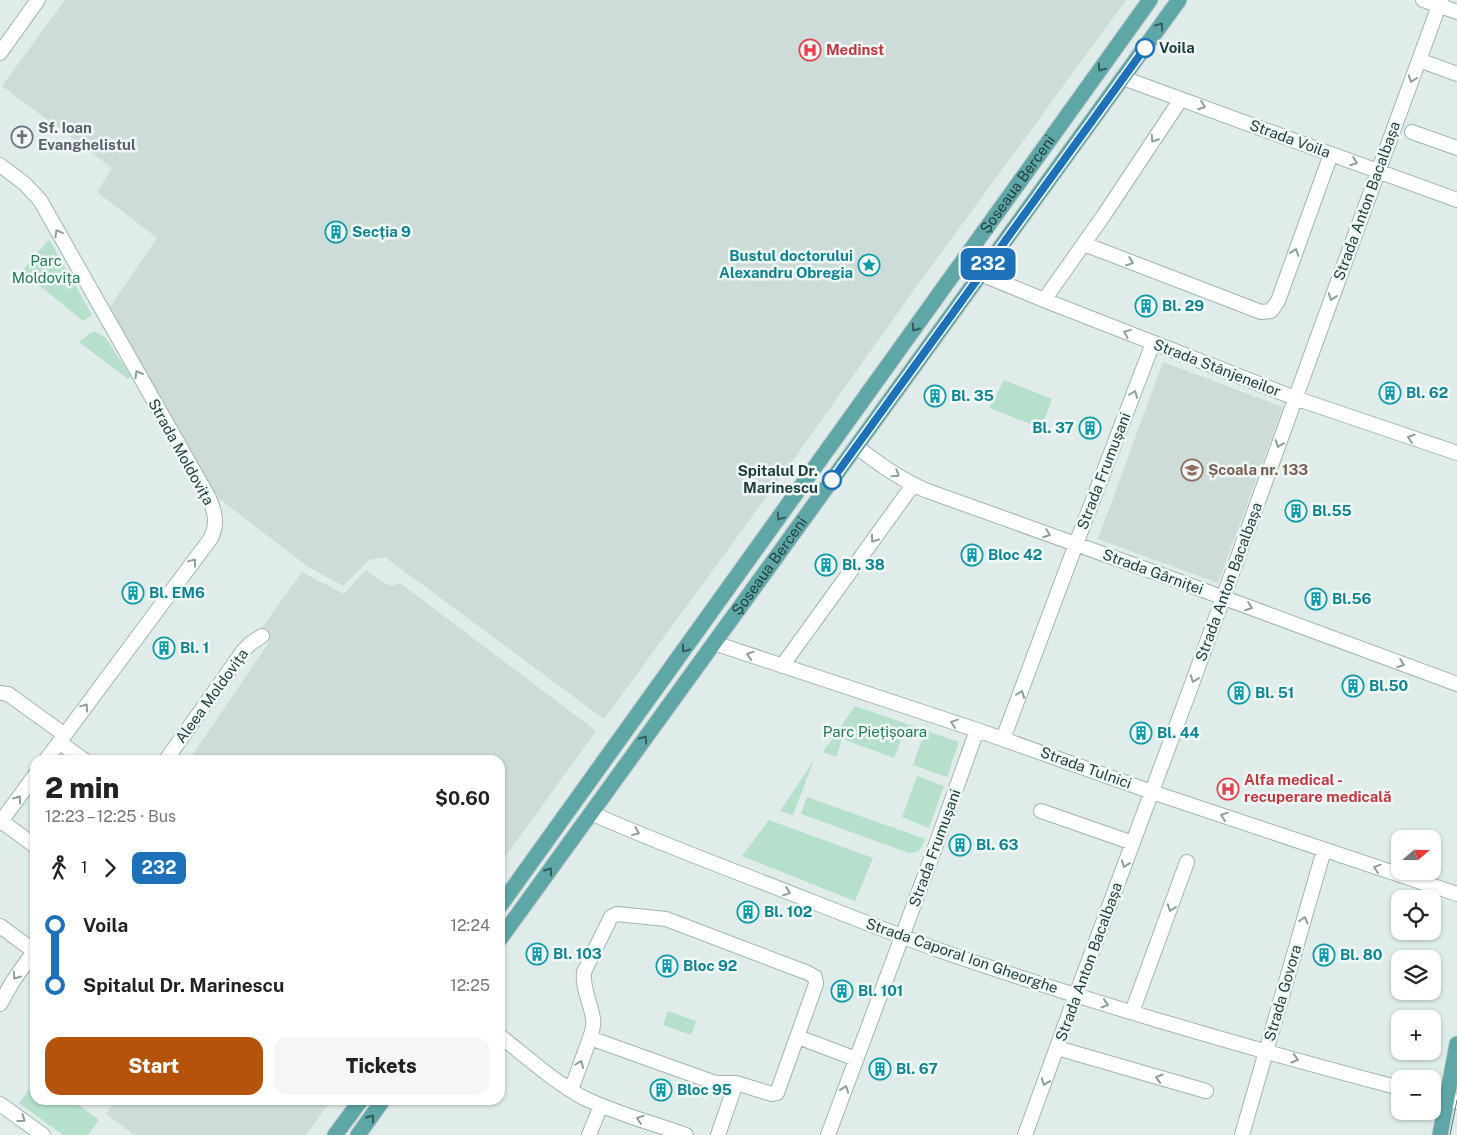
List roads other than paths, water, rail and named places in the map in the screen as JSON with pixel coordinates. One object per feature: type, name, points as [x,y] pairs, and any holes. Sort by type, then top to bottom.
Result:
[{"type":"main road","name":"Șoseaua Berceni","points":[[505,931],[1179,0]]},
{"type":"main road","name":"Șoseaua Berceni","points":[[505,899],[1148,1]]},
{"type":"main road","points":[[930,307],[947,320]]},
{"type":"main road","points":[[801,487],[818,499]]},
{"type":"main road","points":[[515,886],[530,897]]},
{"type":"main road","points":[[1440,1135],[1445,1100],[1457,1044]]},
{"type":"main road","points":[[335,1135],[356,1105]]},
{"type":"main road","points":[[358,1135],[379,1105]]},
{"type":"street","points":[[0,53],[38,0]]},
{"type":"street","points":[[1423,0],[1440,3],[1457,12]]},
{"type":"street","name":"Strada Anton Bacalbașa","points":[[1026,1135],[1440,3]]},
{"type":"street","points":[[1419,60],[1457,74]]},
{"type":"street","name":"Strada Voila","points":[[1123,78],[1457,200]]},
{"type":"street","points":[[1044,300],[1084,244],[1181,99]]},
{"type":"street","points":[[1412,132],[1457,148]]},
{"type":"street","points":[[1084,244],[1261,312],[1271,311],[1278,301],[1331,154]]},
{"type":"street","name":"Strada Moldovița","points":[[0,166],[25,184],[40,200],[209,498],[216,518],[211,538],[50,755]]},
{"type":"street","name":"Strada Stânjeneilor","points":[[981,274],[1295,398],[1457,453]]},
{"type":"street","name":"Strada Frumușani","points":[[1003,739],[1153,343]]},
{"type":"street","name":"Strada Gârniței","points":[[856,446],[913,485],[1224,597],[1457,684]]},
{"type":"street","points":[[782,666],[913,485]]},
{"type":"street","name":"Aleea Moldovița","points":[[170,755],[243,652],[262,636]]},
{"type":"street","name":"Strada Tulnici","points":[[714,643],[977,730],[1152,792],[1457,894]]},
{"type":"street","points":[[0,693],[8,694],[62,738],[79,755]]},
{"type":"street","name":"Strada Frumușani","points":[[828,1135],[977,730]]},
{"type":"street","points":[[30,782],[1,822],[30,842]]},
{"type":"street","points":[[1041,811],[1133,843]]},
{"type":"street","name":"Strada Caporal Ion Gheorghe","points":[[591,813],[902,937],[1076,995],[1391,1086]]},
{"type":"street","name":"Strada Govora","points":[[1242,1135],[1324,850]]},
{"type":"street","points":[[1132,1012],[1187,862]]},
{"type":"street","points":[[571,1090],[592,1028],[593,1018],[584,981],[584,972],[611,917],[616,914],[666,919],[813,975],[816,979],[798,1037],[777,1092],[772,1094],[736,1083],[713,1082],[590,1038]]},
{"type":"street","points":[[0,926],[30,947]]},
{"type":"street","points":[[0,1004],[30,957]]},
{"type":"street","points":[[798,1037],[856,1059]]},
{"type":"street","points":[[505,1040],[571,1090],[601,1105],[686,1135]]},
{"type":"street","points":[[1057,1048],[1206,1091]]},
{"type":"street","points":[[718,1135],[736,1083]]},
{"type":"street","points":[[0,1104],[43,1135]]},
{"type":"street","points":[[589,1135],[601,1105]]},
{"type":"tram line","points":[[1450,1135],[1457,1100]]},
{"type":"place","name":"Voila","points":[[1145,48]]},
{"type":"place","name":"Medinst","points":[[810,50]]},
{"type":"place","name":"Sf. Ioan Evanghelistul","points":[[22,137]]},
{"type":"place","name":"Secția 9","points":[[336,232]]},
{"type":"place","name":"Bustul doctorului Alexandru Obregia","points":[[869,265]]},
{"type":"place","name":"Bl. 29","points":[[1146,306]]},
{"type":"place","name":"Bl. 62","points":[[1390,393]]},
{"type":"place","name":"Bl. 35","points":[[935,396]]},
{"type":"place","name":"Bl. 37","points":[[1090,428]]},
{"type":"place","name":"Școala nr. 133","points":[[1192,470]]},
{"type":"place","name":"Spitalul Dr. Marinescu","points":[[832,480]]},
{"type":"place","name":"Bl.55","points":[[1296,511]]},
{"type":"place","name":"Bloc 42","points":[[972,555]]},
{"type":"place","name":"Bl. 38","points":[[826,565]]},
{"type":"place","name":"Bl. EM6","points":[[133,593]]},
{"type":"place","name":"Bl.56","points":[[1316,599]]},
{"type":"place","name":"Bl. 1","points":[[164,648]]},
{"type":"place","name":"Bl.50","points":[[1353,686]]},
{"type":"place","name":"Bl. 51","points":[[1239,693]]},
{"type":"place","name":"Bl. 44","points":[[1141,733]]},
{"type":"place","name":"Alfa medical - recuperare medicală","points":[[1228,789]]},
{"type":"place","name":"Bl. 63","points":[[960,845]]},
{"type":"place","name":"Bl. 102","points":[[748,912]]},
{"type":"place","name":"Bl. 103","points":[[537,954]]},
{"type":"place","name":"Bl. 80","points":[[1324,955]]},
{"type":"place","name":"Bloc 92","points":[[667,966]]},
{"type":"place","name":"Bl. 101","points":[[842,991]]},
{"type":"place","name":"Bl. 67","points":[[880,1069]]},
{"type":"place","name":"Bloc 95","points":[[661,1090]]},
{"type":"park label","name":"Parc Moldovița","points":[[46,270]]},
{"type":"park label","name":"Parc Piețișoara","points":[[875,732]]}]
